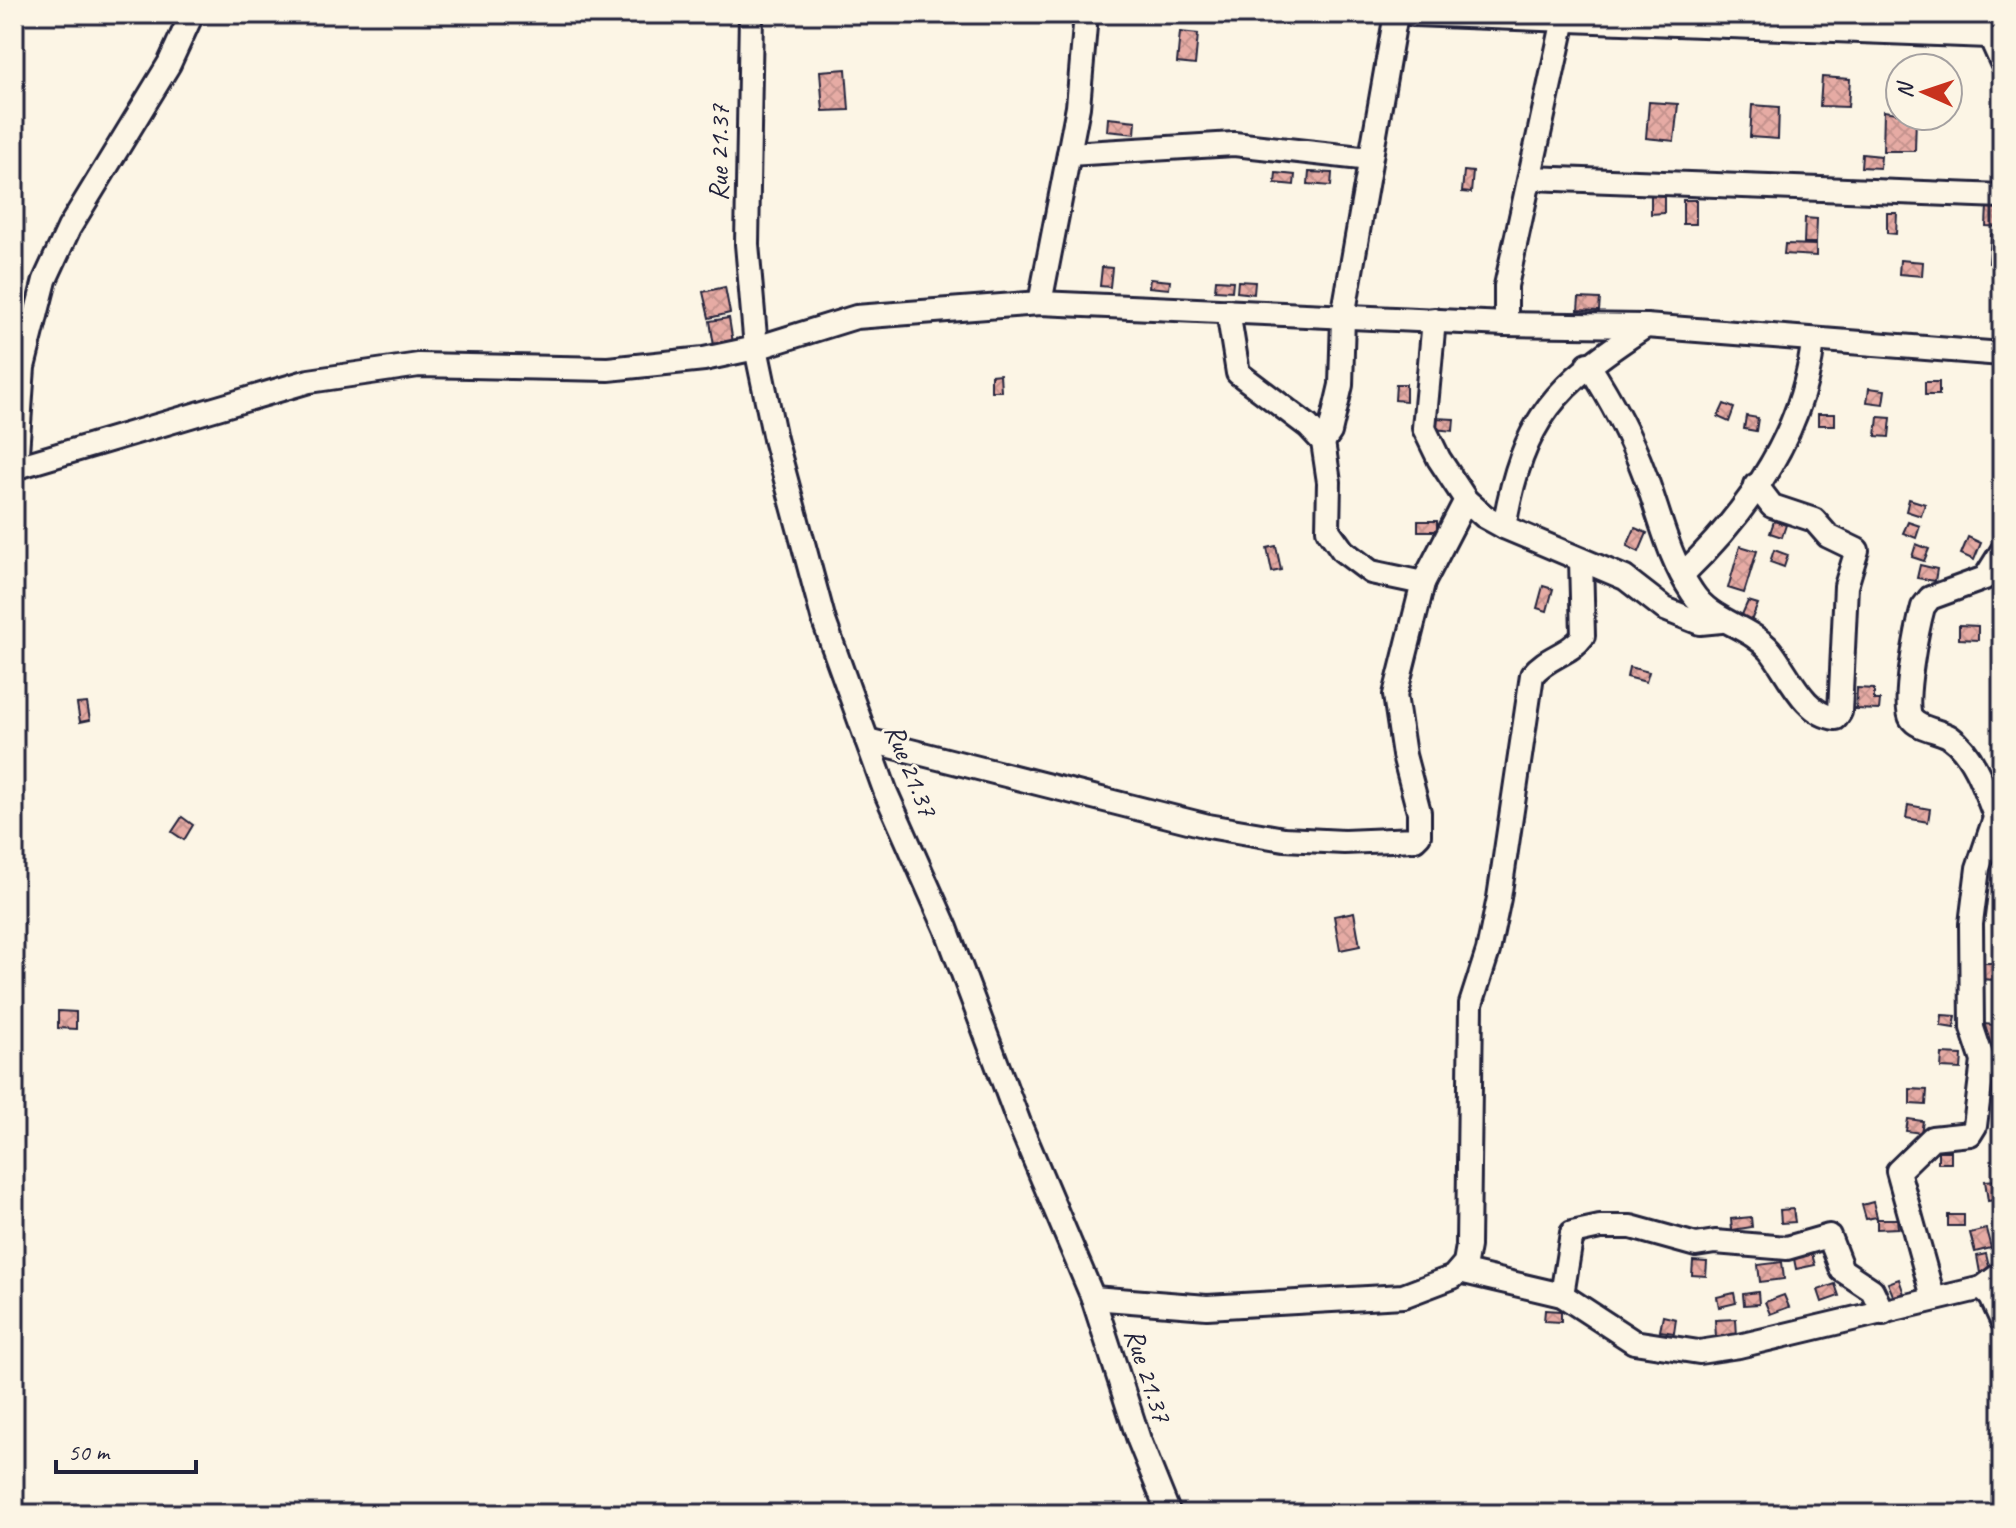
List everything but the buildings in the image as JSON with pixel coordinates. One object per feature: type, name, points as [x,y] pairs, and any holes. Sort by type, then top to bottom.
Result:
[{"type":"street","points":[[192,14],[169,64],[69,228],[45,280],[23,367],[15,468],[309,381],[419,365],[608,369],[704,359],[756,348],[856,317],[1040,303],[1506,324],[1646,326],[2002,354]]},
{"type":"street","name":"Rue 21.37","points":[[751,14],[747,244],[756,348],[775,439],[824,621],[867,740],[946,928],[1019,1123],[1093,1298],[1139,1440],[1169,1514]]},
{"type":"street","points":[[1040,303],[1078,107],[1086,14]]},
{"type":"street","points":[[1323,442],[1330,432],[1341,385],[1343,317],[1396,14]]},
{"type":"street","points":[[1413,14],[1989,36]]},
{"type":"street","points":[[1980,14],[2002,63]]},
{"type":"street","points":[[1506,324],[1506,286],[1564,19]]},
{"type":"street","points":[[1069,154],[1234,144],[1370,159]]},
{"type":"street","points":[[1531,178],[2002,196]]},
{"type":"street","points":[[1228,311],[1238,373],[1308,426],[1323,442],[1329,482],[1328,530],[1343,551],[1371,572],[1423,583]]},
{"type":"street","points":[[1434,320],[1424,428],[1439,459],[1466,500],[1484,516],[1504,527],[1625,578],[1665,609],[1700,623],[1721,621]]},
{"type":"street","points":[[1504,527],[1527,441],[1564,385],[1588,364],[1646,326]]},
{"type":"street","points":[[1683,574],[1727,528],[1786,444],[1809,381],[1813,341]]},
{"type":"street","points":[[1588,364],[1608,395],[1643,470],[1656,514],[1683,574],[1701,604],[1721,621],[1759,640],[1821,715],[1836,718],[1840,712],[1846,586],[1857,550],[1828,536],[1814,520],[1772,506],[1756,485]]},
{"type":"street","points":[[867,740],[1208,826],[1284,839],[1344,842],[1415,839],[1419,835],[1419,812],[1404,755],[1395,695],[1423,583],[1466,500]]},
{"type":"street","points":[[1933,1297],[1898,1171],[1932,1138],[1970,1134],[1975,1126],[1983,1061],[1972,1028],[1971,924],[1978,868],[1999,826],[1983,785],[1959,744],[1916,723],[1908,708],[1923,607],[1930,598],[1985,578],[2002,551]]},
{"type":"street","points":[[1093,1298],[1207,1307],[1403,1296],[1453,1277],[1460,1271],[1468,1246],[1471,1004],[1488,951],[1499,898],[1532,675],[1539,665],[1566,653],[1583,636],[1581,560]]},
{"type":"street","points":[[1562,1295],[1568,1244],[1572,1233],[1583,1229],[1631,1227],[1696,1245],[1715,1242],[1778,1248],[1829,1236],[1842,1270],[1872,1290],[1883,1313]]},
{"type":"street","points":[[1460,1271],[1562,1295],[1625,1339],[1699,1352],[1883,1313],[1933,1297],[1982,1288],[2002,1273]]},
{"type":"street","points":[[1982,1288],[1991,1297],[2002,1321]]}]
